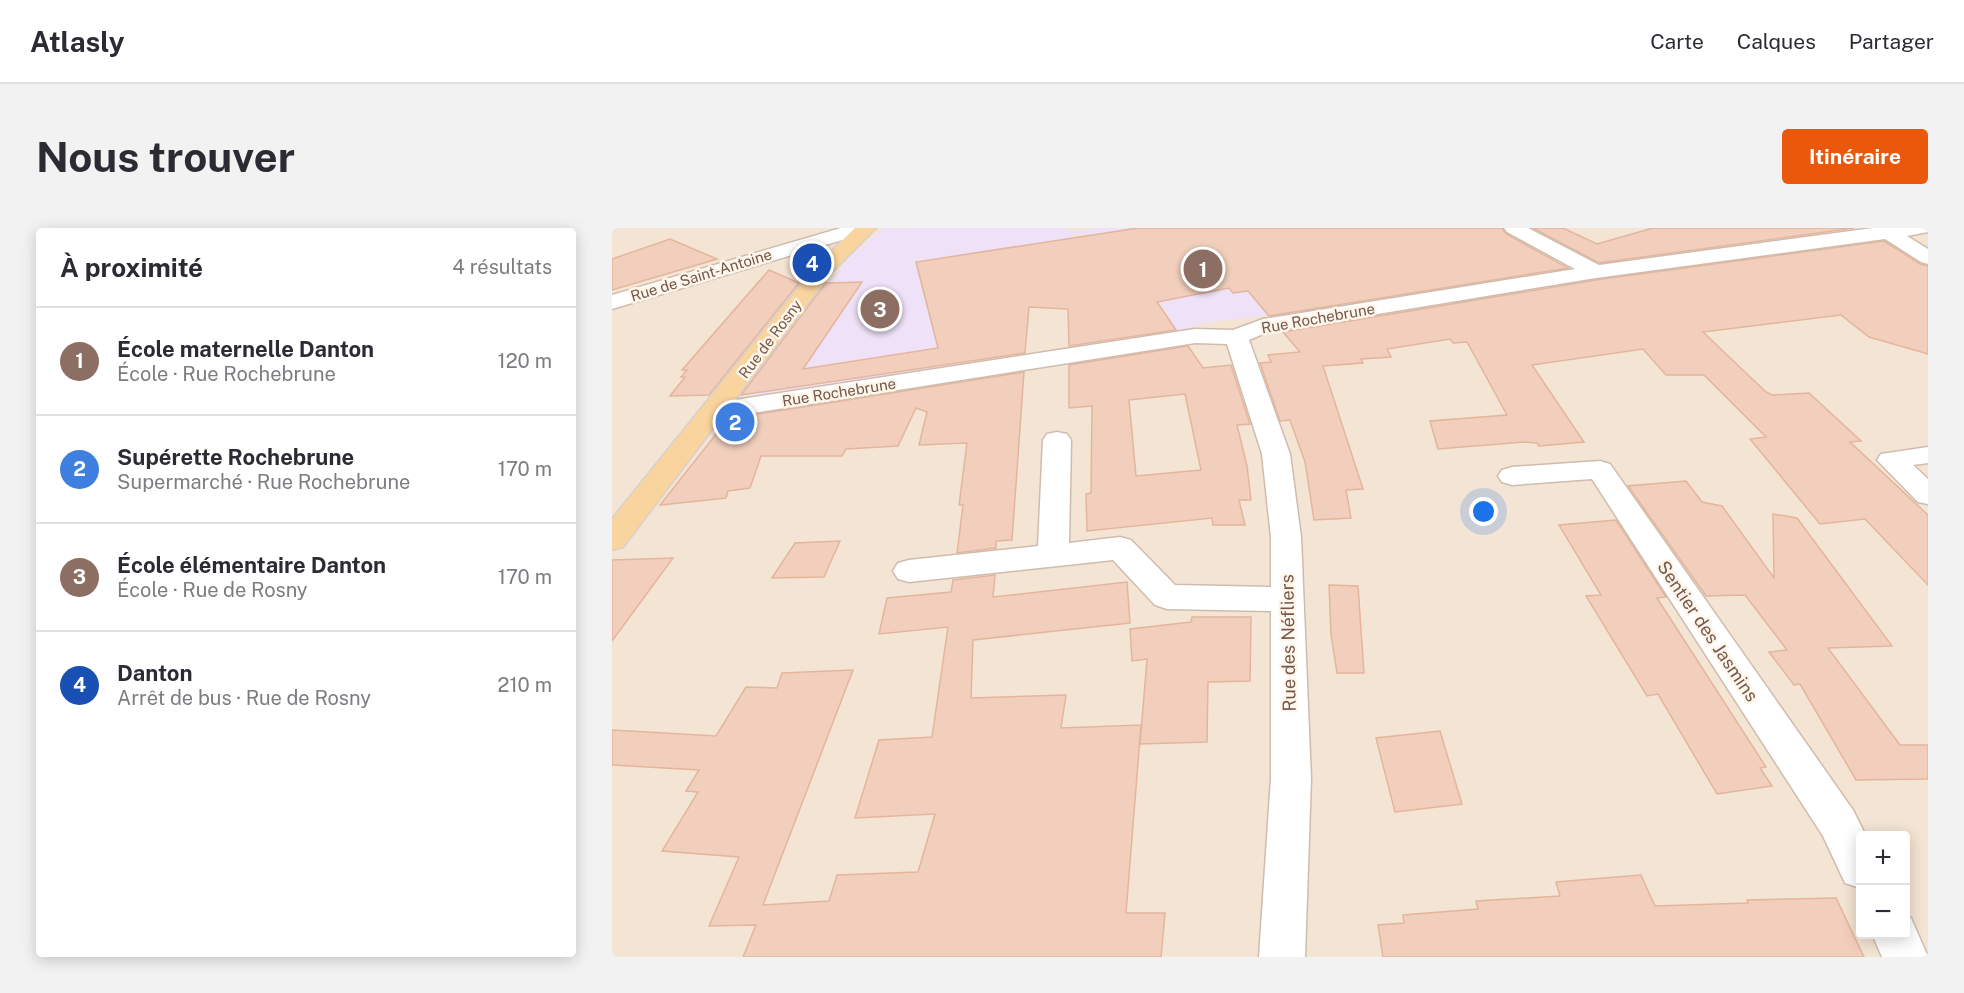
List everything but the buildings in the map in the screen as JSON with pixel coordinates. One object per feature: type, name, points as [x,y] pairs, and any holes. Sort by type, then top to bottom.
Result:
[{"type":"main road","name":"Rue de Rosny","points":[[612,540],[823,270],[863,231]]},
{"type":"street","points":[[1514,228],[1596,272]]},
{"type":"street","name":"Rue Rochebrune","points":[[715,411],[1195,336],[1236,337],[1263,326],[1596,272],[1882,230],[1923,228]]},
{"type":"street","points":[[1882,230],[1928,258]]},
{"type":"street","name":"Rue de Saint-Antoine","points":[[612,302],[841,234],[863,231]]},
{"type":"street","name":"Rue des Néfliers","points":[[1236,337],[1276,454],[1286,537],[1291,778],[1282,957]]},
{"type":"street","points":[[1053,556],[1057,440]]},
{"type":"street","points":[[1928,455],[1891,460],[1928,495]]},
{"type":"street","name":"Sentier des Jasmins","points":[[1512,477],[1600,470],[1838,823],[1856,860]]},
{"type":"street","points":[[909,571],[1120,548],[1167,597],[1289,599]]},
{"type":"street","points":[[1897,939],[1906,957]]},
{"type":"shaded area","points":[[612,228],[1928,228],[1928,957],[612,957]]},
{"type":"shaded area","points":[[884,228],[1066,228],[1070,232],[1096,228],[1229,228],[1301,307],[1255,317],[1208,322],[1178,331],[1113,233],[1072,235],[1079,249],[938,272],[968,364],[749,397],[761,375],[850,256]]},
{"type":"place","name":"Danton","points":[[812,263]]},
{"type":"place","name":"École maternelle Danton","points":[[1203,269]]},
{"type":"place","name":"École élémentaire Danton","points":[[880,309]]},
{"type":"place","name":"Supérette Rochebrune","points":[[735,422]]}]
